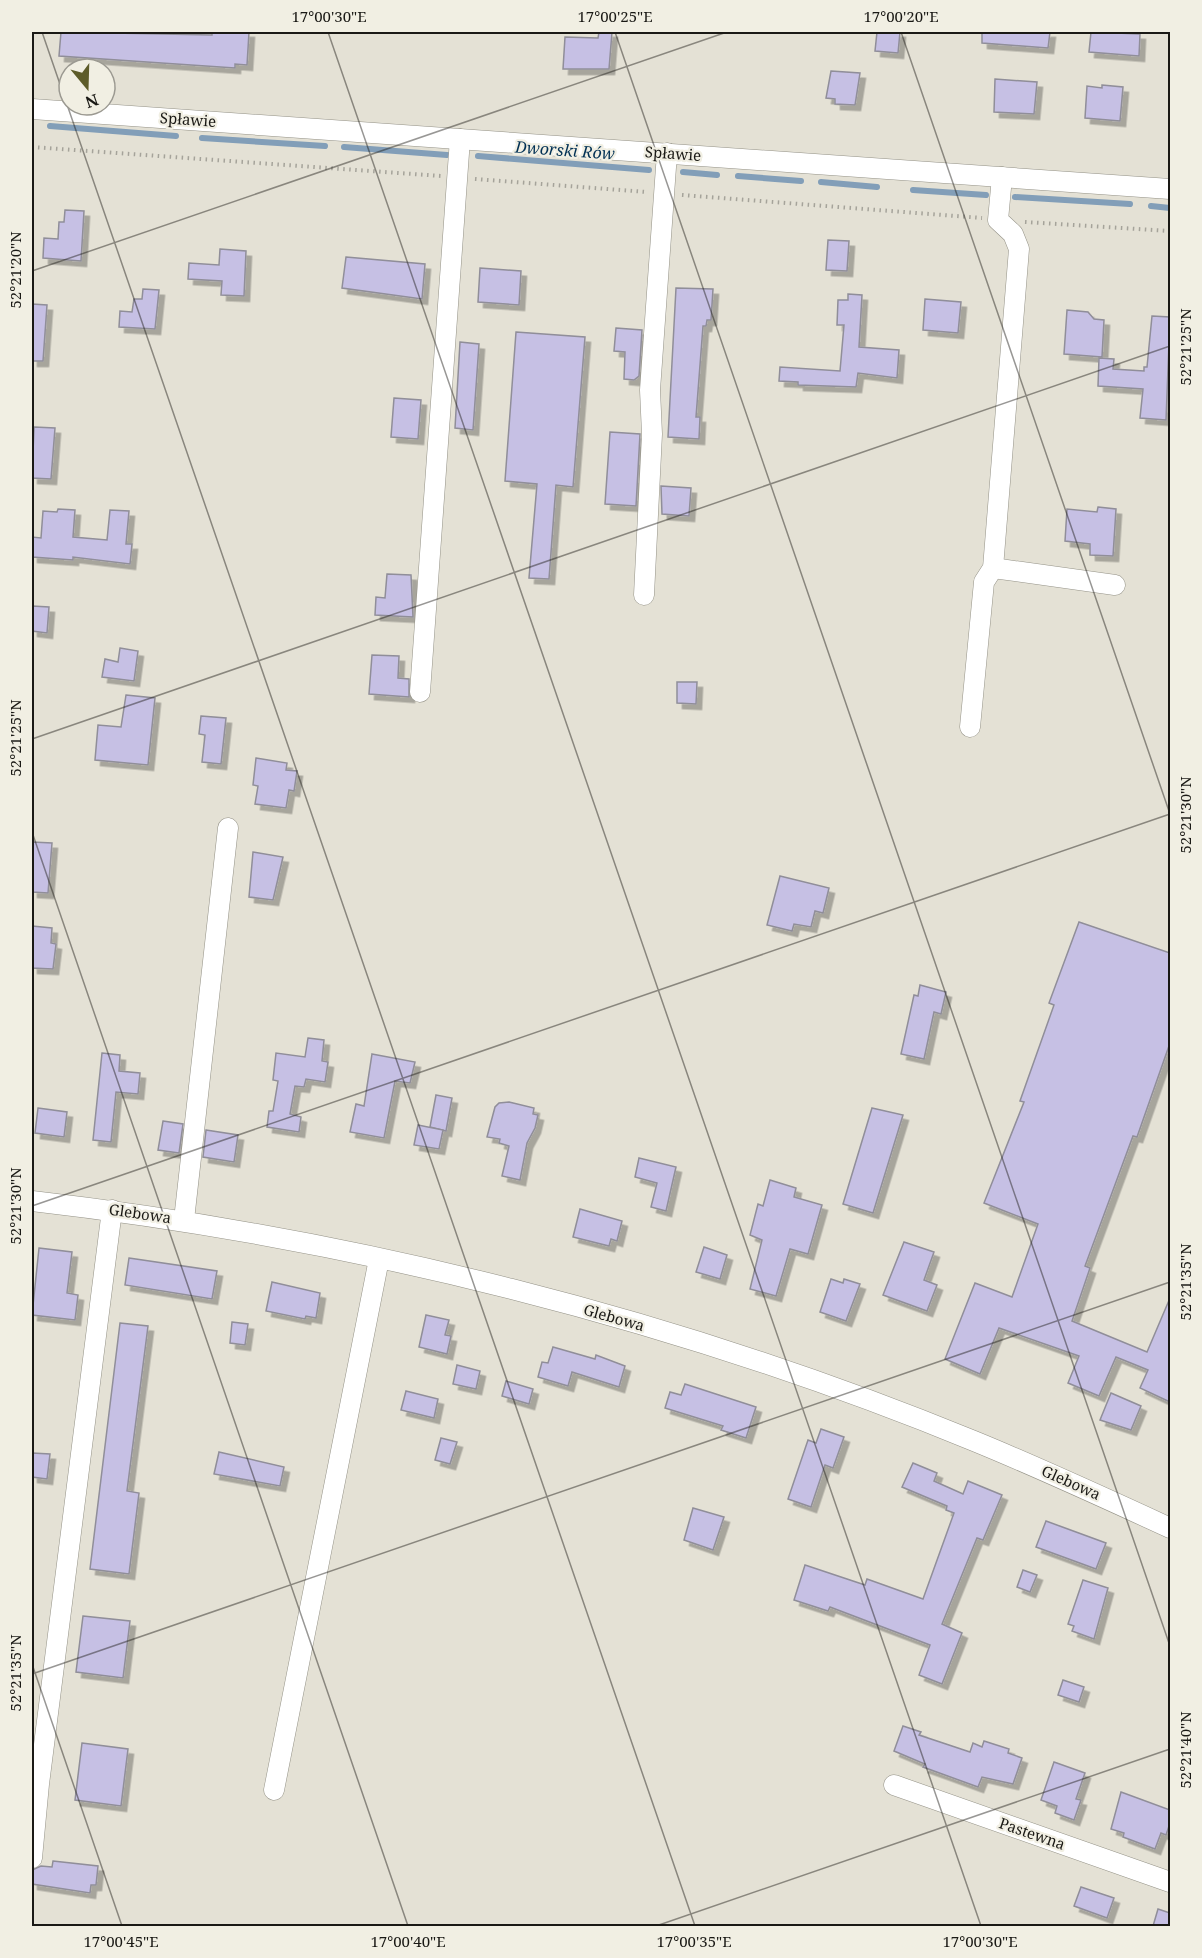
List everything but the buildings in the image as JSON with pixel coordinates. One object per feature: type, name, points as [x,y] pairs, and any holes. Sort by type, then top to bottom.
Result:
[{"type":"street","name":"Spławie","points":[[32,109],[1170,189]]},
{"type":"street","points":[[420,692],[460,139]]},
{"type":"street","points":[[644,595],[652,434],[650,390],[667,153]]},
{"type":"street","points":[[970,728],[984,582],[993,568],[1019,249],[1014,234],[998,220],[1002,177]]},
{"type":"street","points":[[993,568],[1115,585]]},
{"type":"street","points":[[184,1220],[228,828]]},
{"type":"street","name":"Glebowa","points":[[32,1201],[184,1220],[379,1259],[537,1296],[763,1364],[971,1440],[1170,1528]]},
{"type":"street","points":[[32,1858],[39,1784],[112,1210]]},
{"type":"street","points":[[274,1790],[379,1259]]},
{"type":"street","name":"Pastewna","points":[[894,1785],[1170,1882]]},
{"type":"path","points":[[32,147],[1170,231]]},
{"type":"waterway","name":"Dworski Rów","points":[[50,126],[176,136]]},
{"type":"waterway","name":"Dworski Rów","points":[[202,138],[325,146]]},
{"type":"waterway","name":"Dworski Rów","points":[[344,147],[447,155]]},
{"type":"waterway","name":"Dworski Rów","points":[[478,156],[649,170]]},
{"type":"waterway","name":"Dworski Rów","points":[[683,172],[717,175]]},
{"type":"waterway","name":"Dworski Rów","points":[[738,176],[801,181]]},
{"type":"waterway","name":"Dworski Rów","points":[[821,182],[877,187]]},
{"type":"waterway","name":"Dworski Rów","points":[[913,190],[986,195]]},
{"type":"waterway","name":"Dworski Rów","points":[[1015,197],[1130,204]]},
{"type":"waterway","name":"Dworski Rów","points":[[1151,206],[1170,208]]}]
